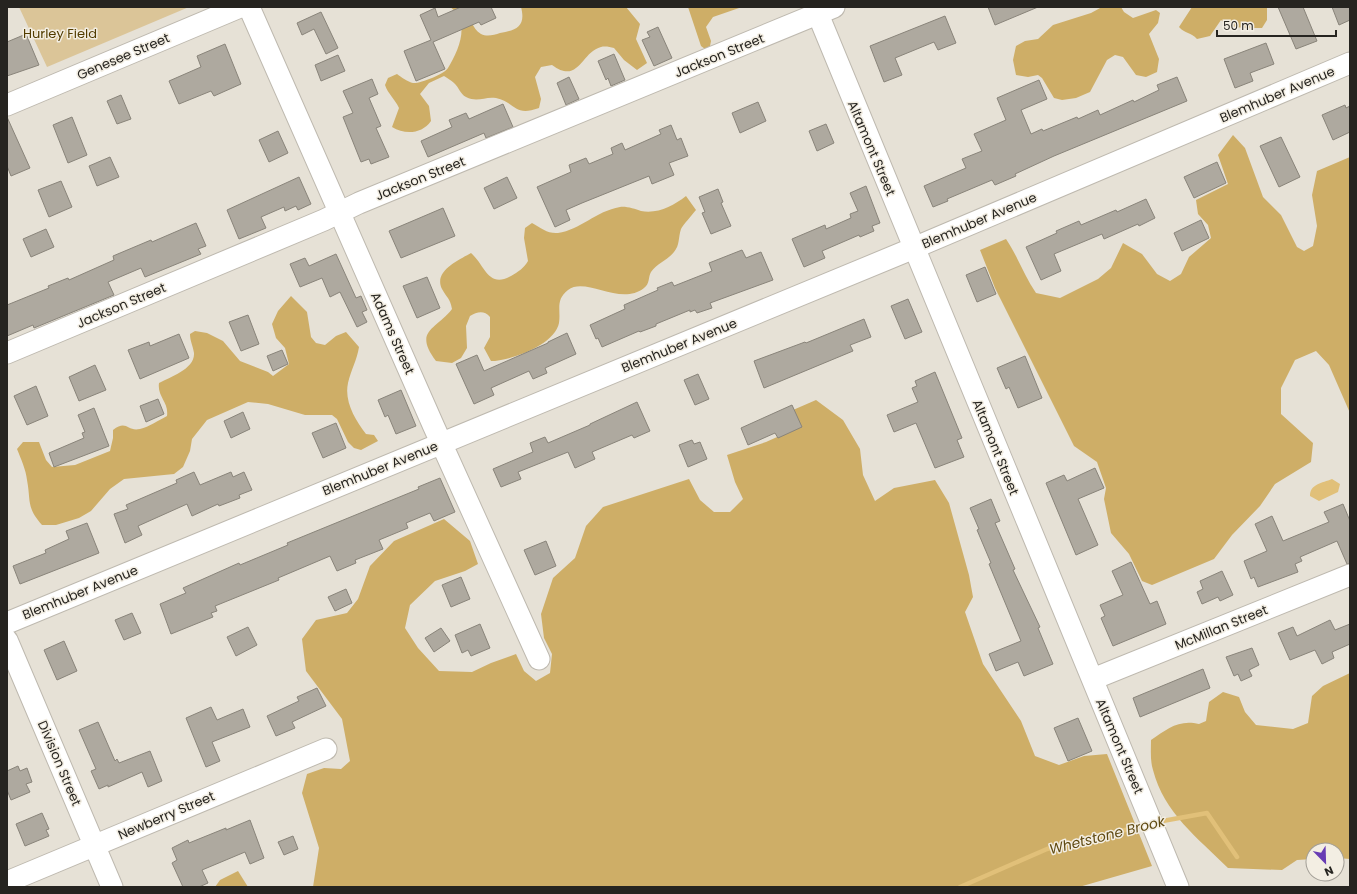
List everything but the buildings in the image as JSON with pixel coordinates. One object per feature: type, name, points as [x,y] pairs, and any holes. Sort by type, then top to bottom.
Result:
[{"type":"street","name":"Genesee Street","points":[[7,105],[240,7]]},
{"type":"street","name":"Adams Street","points":[[249,7],[441,443],[539,659]]},
{"type":"street","name":"Jackson Street","points":[[7,352],[822,9]]},
{"type":"street","name":"Altamont Street","points":[[822,9],[824,32],[1178,887]]},
{"type":"street","name":"Blemhuber Avenue","points":[[7,623],[914,248],[1350,63]]},
{"type":"street","name":"McMillan Street","points":[[1092,680],[1350,575]]},
{"type":"street","name":"Division Street","points":[[7,640],[112,887]]},
{"type":"street","name":"Newberry Street","points":[[7,882],[326,749]]},
{"type":"green space","name":"Hurley Field","points":[[19,7],[189,7],[47,67]]},
{"type":"shaded area","points":[[450,7],[466,7],[475,29],[481,34],[488,36],[511,30],[519,26],[522,19],[521,7],[626,7],[640,24],[636,39],[647,63],[637,70],[624,60],[614,48],[601,47],[594,50],[574,69],[568,71],[561,70],[552,65],[541,67],[535,77],[541,99],[539,108],[525,111],[496,98],[470,99],[462,94],[452,81],[444,76],[429,83],[420,94],[429,106],[431,121],[423,129],[418,131],[408,132],[397,130],[392,127],[399,108],[385,85],[388,78],[397,74],[409,82],[416,83],[437,76],[448,68],[456,53],[461,36],[460,20]]},
{"type":"shaded area","points":[[688,7],[742,7],[713,17],[706,27],[711,41],[710,46],[705,49],[701,46]]},
{"type":"shaded area","points":[[1102,7],[1121,7],[1124,12],[1133,18],[1156,10],[1160,13],[1158,23],[1149,34],[1159,59],[1157,72],[1146,77],[1136,75],[1123,57],[1115,55],[1107,60],[1090,92],[1076,98],[1062,100],[1054,98],[1042,78],[1038,75],[1028,77],[1016,75],[1013,60],[1016,46],[1025,41],[1038,39],[1053,25],[1091,13]]},
{"type":"shaded area","points":[[1192,7],[1267,7],[1267,20],[1262,28],[1240,28],[1225,23],[1221,20],[1210,36],[1197,39],[1179,27]]},
{"type":"shaded area","points":[[1233,135],[1245,148],[1263,197],[1281,215],[1297,247],[1304,251],[1313,246],[1317,226],[1312,195],[1317,171],[1350,157],[1350,413],[1329,365],[1316,351],[1295,360],[1281,388],[1281,414],[1313,443],[1311,462],[1275,484],[1260,506],[1232,535],[1214,559],[1152,585],[1142,581],[1129,554],[1111,533],[1104,499],[1106,488],[1097,462],[1074,446],[995,288],[980,250],[1006,239],[1036,293],[1060,298],[1098,279],[1111,268],[1123,243],[1142,254],[1157,274],[1170,281],[1181,274],[1189,257],[1211,238],[1208,225],[1198,214],[1196,200],[1228,184],[1218,155]]},
{"type":"shaded area","points":[[686,196],[696,210],[681,229],[678,244],[672,255],[653,269],[647,285],[644,288],[635,293],[625,294],[584,286],[575,287],[568,290],[560,301],[559,323],[556,331],[541,345],[520,355],[491,361],[484,348],[490,337],[490,317],[485,313],[478,313],[470,316],[466,326],[467,348],[461,358],[452,363],[436,361],[429,351],[427,336],[429,331],[452,309],[449,300],[442,289],[440,283],[441,277],[449,267],[460,259],[471,253],[492,278],[497,280],[503,279],[511,276],[525,266],[528,261],[524,238],[525,228],[532,223],[548,232],[558,233],[574,228],[611,209],[625,207],[647,212],[659,210],[671,206]]},
{"type":"shaded area","points":[[291,296],[307,312],[311,337],[316,343],[325,345],[336,336],[346,332],[359,347],[348,383],[347,390],[349,403],[354,416],[362,429],[366,434],[374,435],[378,441],[361,450],[354,448],[348,442],[337,419],[332,415],[305,415],[268,404],[248,402],[207,420],[192,439],[190,451],[183,467],[174,474],[124,479],[110,489],[91,511],[79,518],[56,525],[42,525],[31,508],[26,472],[17,449],[23,442],[39,442],[46,460],[52,467],[75,465],[110,451],[113,430],[118,427],[124,426],[132,429],[140,429],[167,416],[159,383],[181,372],[190,364],[194,353],[190,334],[195,331],[207,333],[223,341],[240,361],[268,372],[273,376],[289,364],[285,348],[276,338],[272,324],[278,311]]},
{"type":"shaded area","points":[[816,400],[843,420],[860,449],[863,475],[875,501],[894,488],[935,480],[949,503],[969,575],[973,597],[965,612],[983,664],[1021,721],[1035,756],[1059,765],[1084,756],[1107,754],[1152,866],[1079,887],[313,887],[319,848],[302,793],[307,774],[324,768],[341,769],[350,761],[342,719],[306,671],[302,639],[316,620],[347,613],[358,599],[370,566],[394,541],[444,519],[470,541],[478,564],[465,571],[435,581],[410,605],[405,628],[418,648],[439,671],[472,672],[516,654],[524,671],[536,681],[550,673],[552,654],[544,638],[541,614],[553,578],[575,558],[586,526],[603,507],[689,479],[700,500],[714,512],[730,512],[743,499],[735,482],[727,455],[766,442],[786,433],[793,410]]},
{"type":"shaded area","points":[[1332,479],[1340,484],[1338,492],[1319,501],[1310,496],[1314,486]]},
{"type":"shaded area","points":[[1350,673],[1350,859],[1345,859],[1345,842],[1305,842],[1305,860],[1297,860],[1282,870],[1228,868],[1183,824],[1165,799],[1158,785],[1152,766],[1151,740],[1179,724],[1199,724],[1206,721],[1209,702],[1223,692],[1239,697],[1245,712],[1256,725],[1293,729],[1308,723],[1312,696],[1323,686]]},
{"type":"shaded area","points":[[238,871],[248,887],[215,887],[220,880]]},
{"type":"waterway","name":"Whetstone Brook","points":[[1157,822],[1207,813],[1237,857]]},
{"type":"waterway","name":"Whetstone Brook","points":[[960,887],[1047,849],[1146,825]]}]
